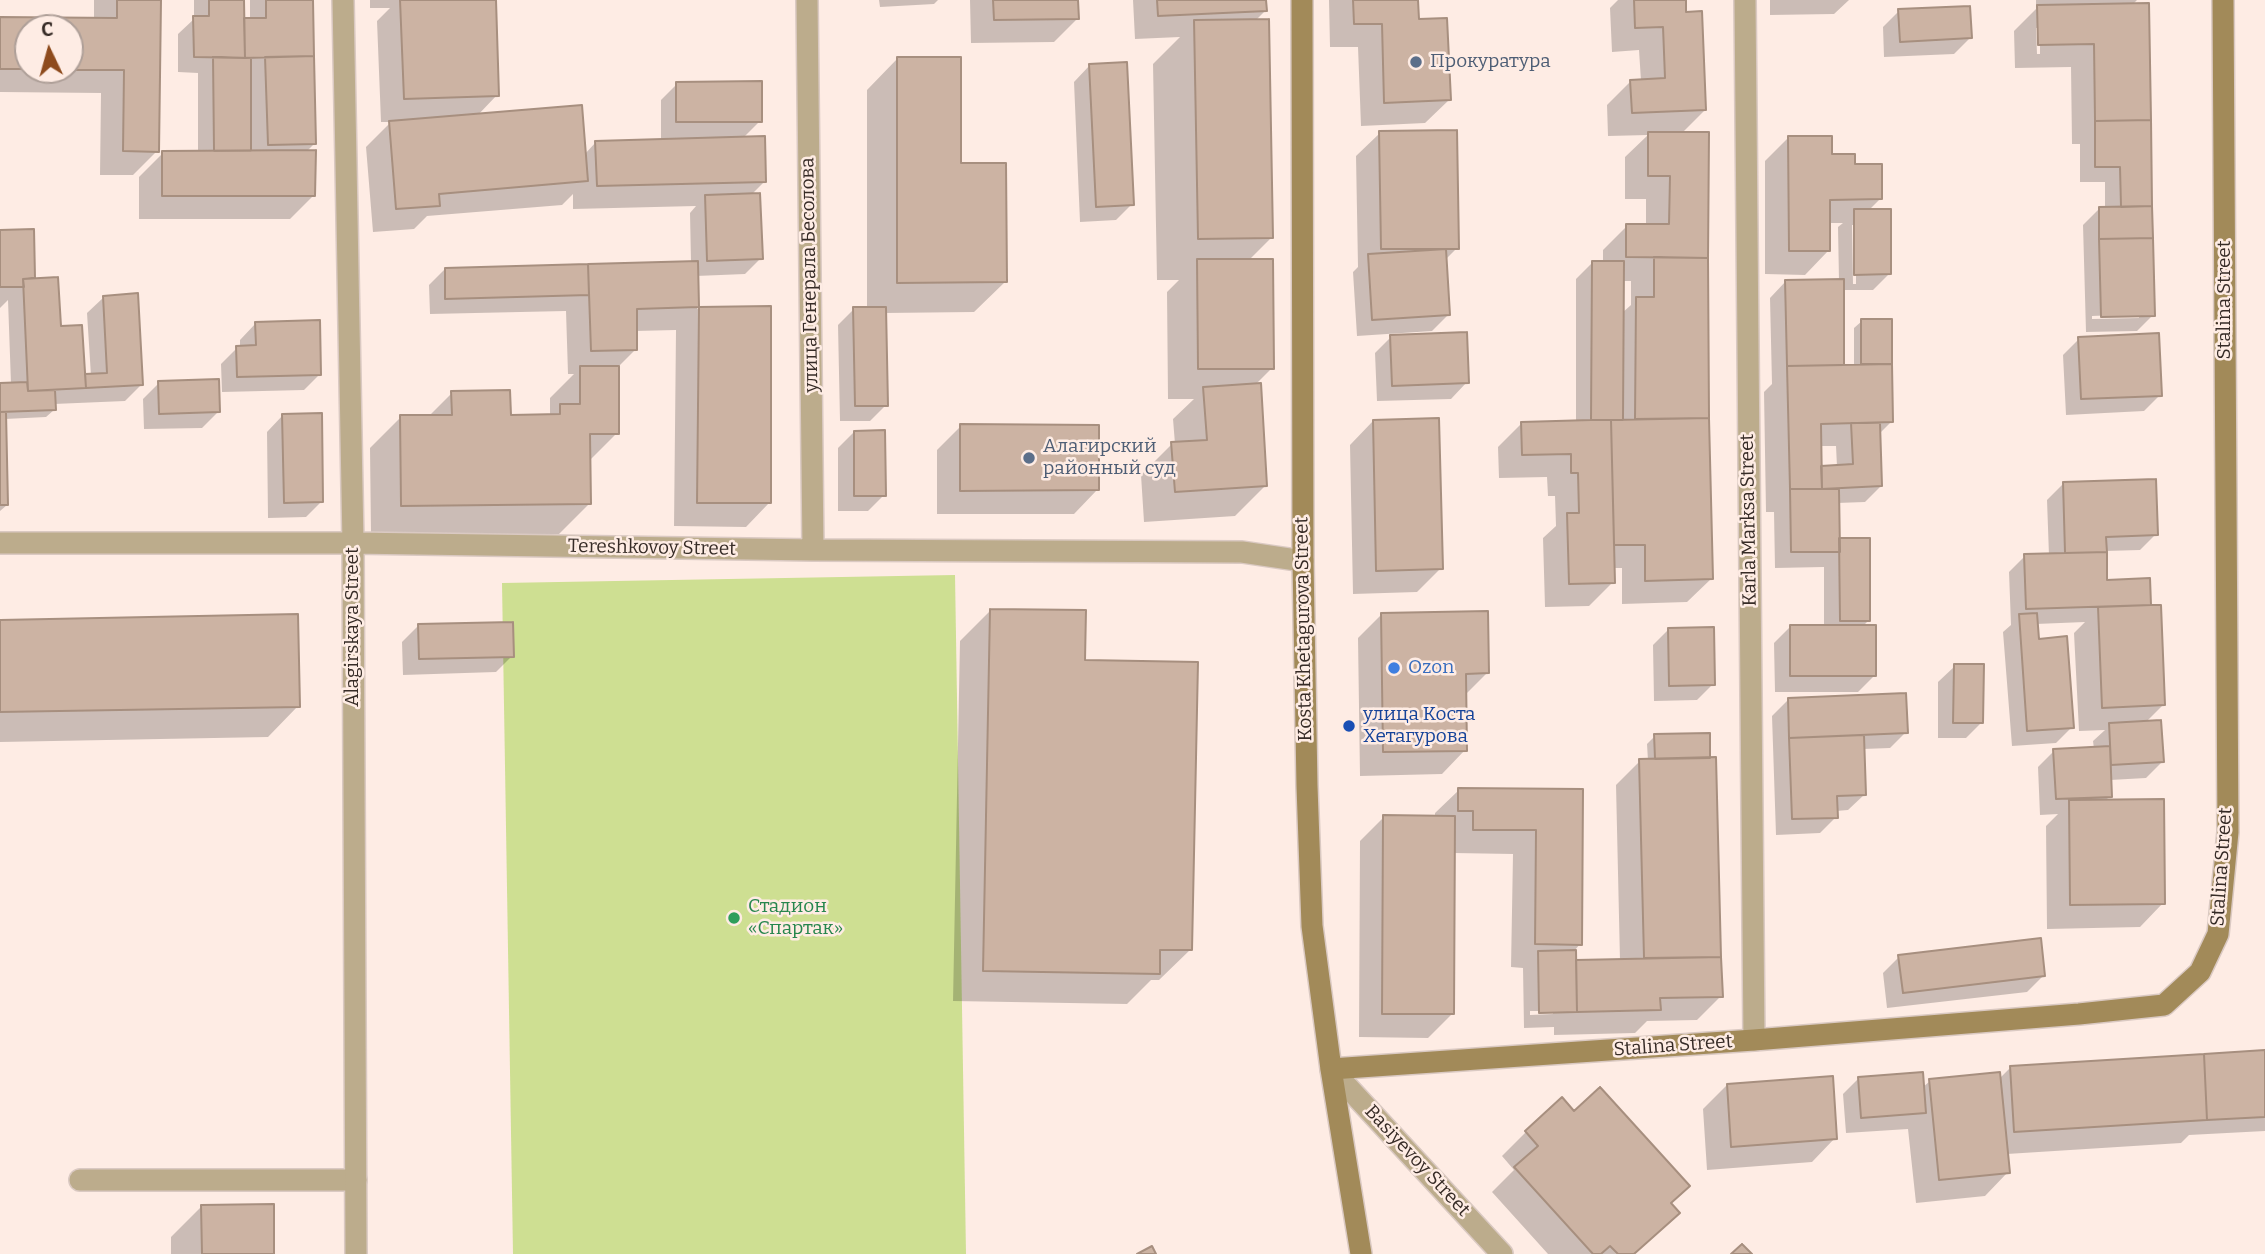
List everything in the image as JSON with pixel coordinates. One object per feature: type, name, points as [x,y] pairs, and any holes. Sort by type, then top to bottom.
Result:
[{"type":"street","name":"Alagirskaya Street","points":[[343,0],[353,543],[356,1254]]},
{"type":"street","name":"улица Генерала Бесолова","points":[[807,0],[813,550]]},
{"type":"street","name":"Kosta Khetagurova Street","points":[[1302,0],[1303,561],[1312,926],[1331,1069],[1361,1254]]},
{"type":"street","name":"Karla Marksa Street","points":[[1745,0],[1754,1040]]},
{"type":"street","name":"Stalina Street","points":[[1331,1069],[1754,1040],[2164,1005],[2200,972],[2218,934],[2228,832],[2223,0]]},
{"type":"street","name":"Tereshkovoy Street","points":[[0,543],[353,543],[813,550],[1242,552],[1303,561]]},
{"type":"street","name":"Basiyevoy Street","points":[[1331,1069],[1502,1254]]},
{"type":"street","points":[[80,1180],[356,1180]]},
{"type":"green space","name":"Стадион «Спартак»","points":[[955,575],[966,1254],[513,1254],[502,583]]},
{"type":"building","points":[[117,0],[161,0],[159,152],[123,151],[124,70],[84,70],[84,18],[117,18]]},
{"type":"building","points":[[209,0],[244,0],[245,58],[194,57],[193,16],[209,16]]},
{"type":"building","points":[[266,0],[313,0],[314,56],[245,58],[244,18],[266,18]]},
{"type":"building","points":[[400,0],[496,0],[499,96],[404,99]]},
{"type":"building","points":[[993,0],[1078,0],[1079,19],[994,20]]},
{"type":"building","points":[[1157,0],[1266,0],[1267,11],[1158,16]]},
{"type":"building","name":"Прокуратура","points":[[1353,0],[1418,0],[1419,19],[1447,18],[1451,100],[1384,103],[1382,24],[1354,24]]},
{"type":"building","points":[[1634,0],[1686,0],[1686,12],[1702,11],[1706,110],[1632,113],[1630,80],[1665,78],[1663,27],[1635,28]]},
{"type":"building","points":[[2149,3],[2151,120],[2095,121],[2094,44],[2038,45],[2037,5]]},
{"type":"building","points":[[1970,6],[1972,38],[1900,42],[1898,9]]},
{"type":"building","points":[[0,17],[14,17],[14,69],[0,69]]},
{"type":"building","points":[[1269,19],[1273,238],[1198,239],[1194,20]]},
{"type":"building","points":[[314,56],[316,144],[268,145],[265,57]]},
{"type":"building","points":[[213,57],[251,58],[251,151],[214,151]]},
{"type":"building","points":[[897,57],[961,57],[961,163],[1006,163],[1007,282],[897,283]]},
{"type":"building","points":[[1127,62],[1134,205],[1096,207],[1089,64]]},
{"type":"building","points":[[762,81],[762,122],[676,122],[676,82]]},
{"type":"building","points":[[582,105],[588,181],[439,194],[440,206],[396,209],[389,121]]},
{"type":"building","points":[[2151,120],[2152,206],[2121,207],[2120,167],[2095,167],[2095,121]]},
{"type":"building","points":[[1457,130],[1459,249],[1381,249],[1379,131]]},
{"type":"building","points":[[1648,132],[1709,132],[1708,258],[1626,257],[1626,224],[1669,224],[1670,176],[1648,176]]},
{"type":"building","points":[[765,136],[766,182],[597,186],[595,141]]},
{"type":"building","points":[[1788,136],[1832,136],[1832,154],[1855,154],[1855,164],[1882,164],[1882,199],[1830,200],[1830,251],[1789,251]]},
{"type":"building","points":[[316,150],[315,196],[162,196],[162,151]]},
{"type":"building","points":[[760,193],[763,259],[707,261],[705,195]]},
{"type":"building","points":[[2152,206],[2153,238],[2099,239],[2099,207]]},
{"type":"building","points":[[1854,209],[1891,209],[1891,274],[1854,275]]},
{"type":"building","points":[[34,229],[35,278],[23,279],[24,287],[0,287],[0,230]]},
{"type":"building","points":[[2153,238],[2155,316],[2101,317],[2099,239]]},
{"type":"building","points":[[1446,249],[1450,315],[1372,320],[1368,254]]},
{"type":"building","points":[[1654,257],[1708,258],[1709,418],[1635,419],[1636,297],[1654,297]]},
{"type":"building","points":[[1197,259],[1273,259],[1274,369],[1198,369]]},
{"type":"building","points":[[698,261],[699,307],[637,309],[637,350],[591,351],[588,264]]},
{"type":"building","points":[[1592,261],[1624,261],[1623,420],[1591,420]]},
{"type":"building","points":[[588,264],[589,295],[445,299],[445,268]]},
{"type":"building","points":[[58,277],[61,326],[82,325],[86,388],[28,391],[23,279]]},
{"type":"building","points":[[1844,279],[1844,365],[1787,366],[1785,280]]},
{"type":"building","points":[[138,293],[143,385],[86,388],[85,374],[107,373],[103,296]]},
{"type":"building","points":[[771,306],[771,503],[697,503],[699,307]]},
{"type":"building","points":[[853,307],[886,307],[888,406],[855,406]]},
{"type":"building","points":[[1861,319],[1892,319],[1892,364],[1861,364]]},
{"type":"building","points":[[320,320],[321,375],[237,377],[236,346],[256,345],[255,322]]},
{"type":"building","points":[[1467,332],[1469,383],[1392,386],[1390,335]]},
{"type":"building","points":[[2159,333],[2162,396],[2081,399],[2078,337]]},
{"type":"building","points":[[1892,364],[1893,422],[1821,424],[1822,489],[1790,489],[1787,366]]},
{"type":"building","points":[[580,366],[619,366],[619,434],[590,434],[591,504],[401,506],[400,415],[452,415],[451,391],[510,390],[511,415],[560,414],[560,404],[580,404]]},
{"type":"building","points":[[219,379],[220,412],[159,414],[158,381]]},
{"type":"building","points":[[27,382],[28,391],[55,390],[56,410],[0,412],[0,383]]},
{"type":"building","points":[[1261,383],[1267,486],[1175,492],[1171,442],[1207,440],[1203,387]]},
{"type":"building","points":[[0,412],[6,412],[8,505],[0,505]]},
{"type":"building","points":[[322,413],[323,502],[284,503],[282,414]]},
{"type":"building","points":[[1439,418],[1443,569],[1376,571],[1373,420]]},
{"type":"building","points":[[1709,418],[1713,579],[1645,581],[1645,545],[1614,545],[1611,420]]},
{"type":"building","points":[[1611,420],[1615,583],[1569,584],[1567,513],[1579,513],[1578,473],[1571,473],[1571,454],[1522,455],[1521,422]]},
{"type":"building","points":[[1851,423],[1880,423],[1882,486],[1822,489],[1821,466],[1853,464]]},
{"type":"building","name":"Алагирский районный суд","points":[[960,424],[1099,425],[1099,490],[960,491]]},
{"type":"building","points":[[885,430],[886,496],[854,496],[854,431]]},
{"type":"building","points":[[2156,479],[2158,535],[2106,537],[2107,552],[2065,553],[2063,482]]},
{"type":"building","points":[[1790,489],[1839,489],[1840,552],[1791,552]]},
{"type":"building","points":[[1839,538],[1870,538],[1870,621],[1840,621]]},
{"type":"building","points":[[2107,552],[2107,580],[2150,578],[2151,605],[2026,609],[2024,554]]},
{"type":"building","points":[[2161,605],[2165,705],[2102,708],[2098,607]]},
{"type":"building","points":[[990,609],[1086,610],[1085,660],[1198,662],[1192,950],[1160,950],[1160,974],[983,971]]},
{"type":"building","points":[[1488,611],[1489,673],[1466,674],[1467,751],[1383,752],[1381,613]]},
{"type":"building","points":[[2037,613],[2039,639],[2067,636],[2074,728],[2027,731],[2019,614]]},
{"type":"building","points":[[298,614],[300,707],[0,712],[0,620]]},
{"type":"building","points":[[513,622],[514,657],[419,659],[418,624]]},
{"type":"building","points":[[1790,625],[1876,625],[1876,676],[1790,676]]},
{"type":"building","points":[[1714,627],[1715,685],[1669,686],[1668,628]]},
{"type":"building","points":[[1954,664],[1984,664],[1983,723],[1953,723]]},
{"type":"building","points":[[1906,693],[1908,733],[1789,738],[1788,698]]},
{"type":"building","points":[[2161,720],[2164,762],[2111,765],[2109,723]]},
{"type":"building","points":[[1710,733],[1710,758],[1655,759],[1654,734]]},
{"type":"building","points":[[1864,735],[1866,795],[1837,796],[1838,818],[1792,819],[1789,738]]},
{"type":"building","points":[[2110,746],[2112,797],[2056,799],[2053,749]]},
{"type":"building","points":[[1716,757],[1721,957],[1644,958],[1639,759]]},
{"type":"building","points":[[1458,788],[1583,789],[1582,945],[1535,944],[1536,830],[1473,830],[1473,811],[1458,811]]},
{"type":"building","points":[[2164,799],[2165,904],[2070,905],[2069,800]]},
{"type":"building","points":[[1383,815],[1455,816],[1454,1014],[1382,1014]]},
{"type":"building","points":[[2041,938],[2045,976],[1903,993],[1898,955]]},
{"type":"building","points":[[1576,950],[1577,1012],[1539,1013],[1538,951]]},
{"type":"building","points":[[1721,957],[1723,997],[1660,998],[1661,1010],[1577,1012],[1576,960]]},
{"type":"building","points":[[2265,1050],[2265,1117],[2207,1120],[2204,1054]]},
{"type":"building","points":[[2204,1054],[2207,1120],[2014,1132],[2010,1066]]},
{"type":"building","points":[[1923,1072],[1926,1113],[1861,1118],[1858,1077]]},
{"type":"building","points":[[2000,1072],[2010,1173],[1939,1180],[1929,1079]]},
{"type":"building","points":[[1833,1076],[1837,1139],[1731,1147],[1727,1084]]},
{"type":"building","points":[[1600,1087],[1690,1186],[1671,1203],[1680,1213],[1634,1254],[1618,1254],[1610,1246],[1601,1254],[1593,1254],[1514,1167],[1538,1146],[1525,1131],[1562,1097],[1574,1111]]},
{"type":"building","points":[[274,1204],[274,1254],[202,1254],[201,1205]]},
{"type":"building","points":[[1742,1244],[1752,1254],[1731,1254]]},
{"type":"building","points":[[1152,1246],[1156,1254],[1137,1254]]},
{"type":"place","name":"Прокуратура","points":[[1416,62]]},
{"type":"place","name":"Алагирский районный суд","points":[[1029,458]]},
{"type":"place","name":"Ozon","points":[[1394,668]]},
{"type":"place","name":"улица Коста Хетагурова","points":[[1349,726]]},
{"type":"place","name":"Стадион «Спартак»","points":[[734,918]]}]
